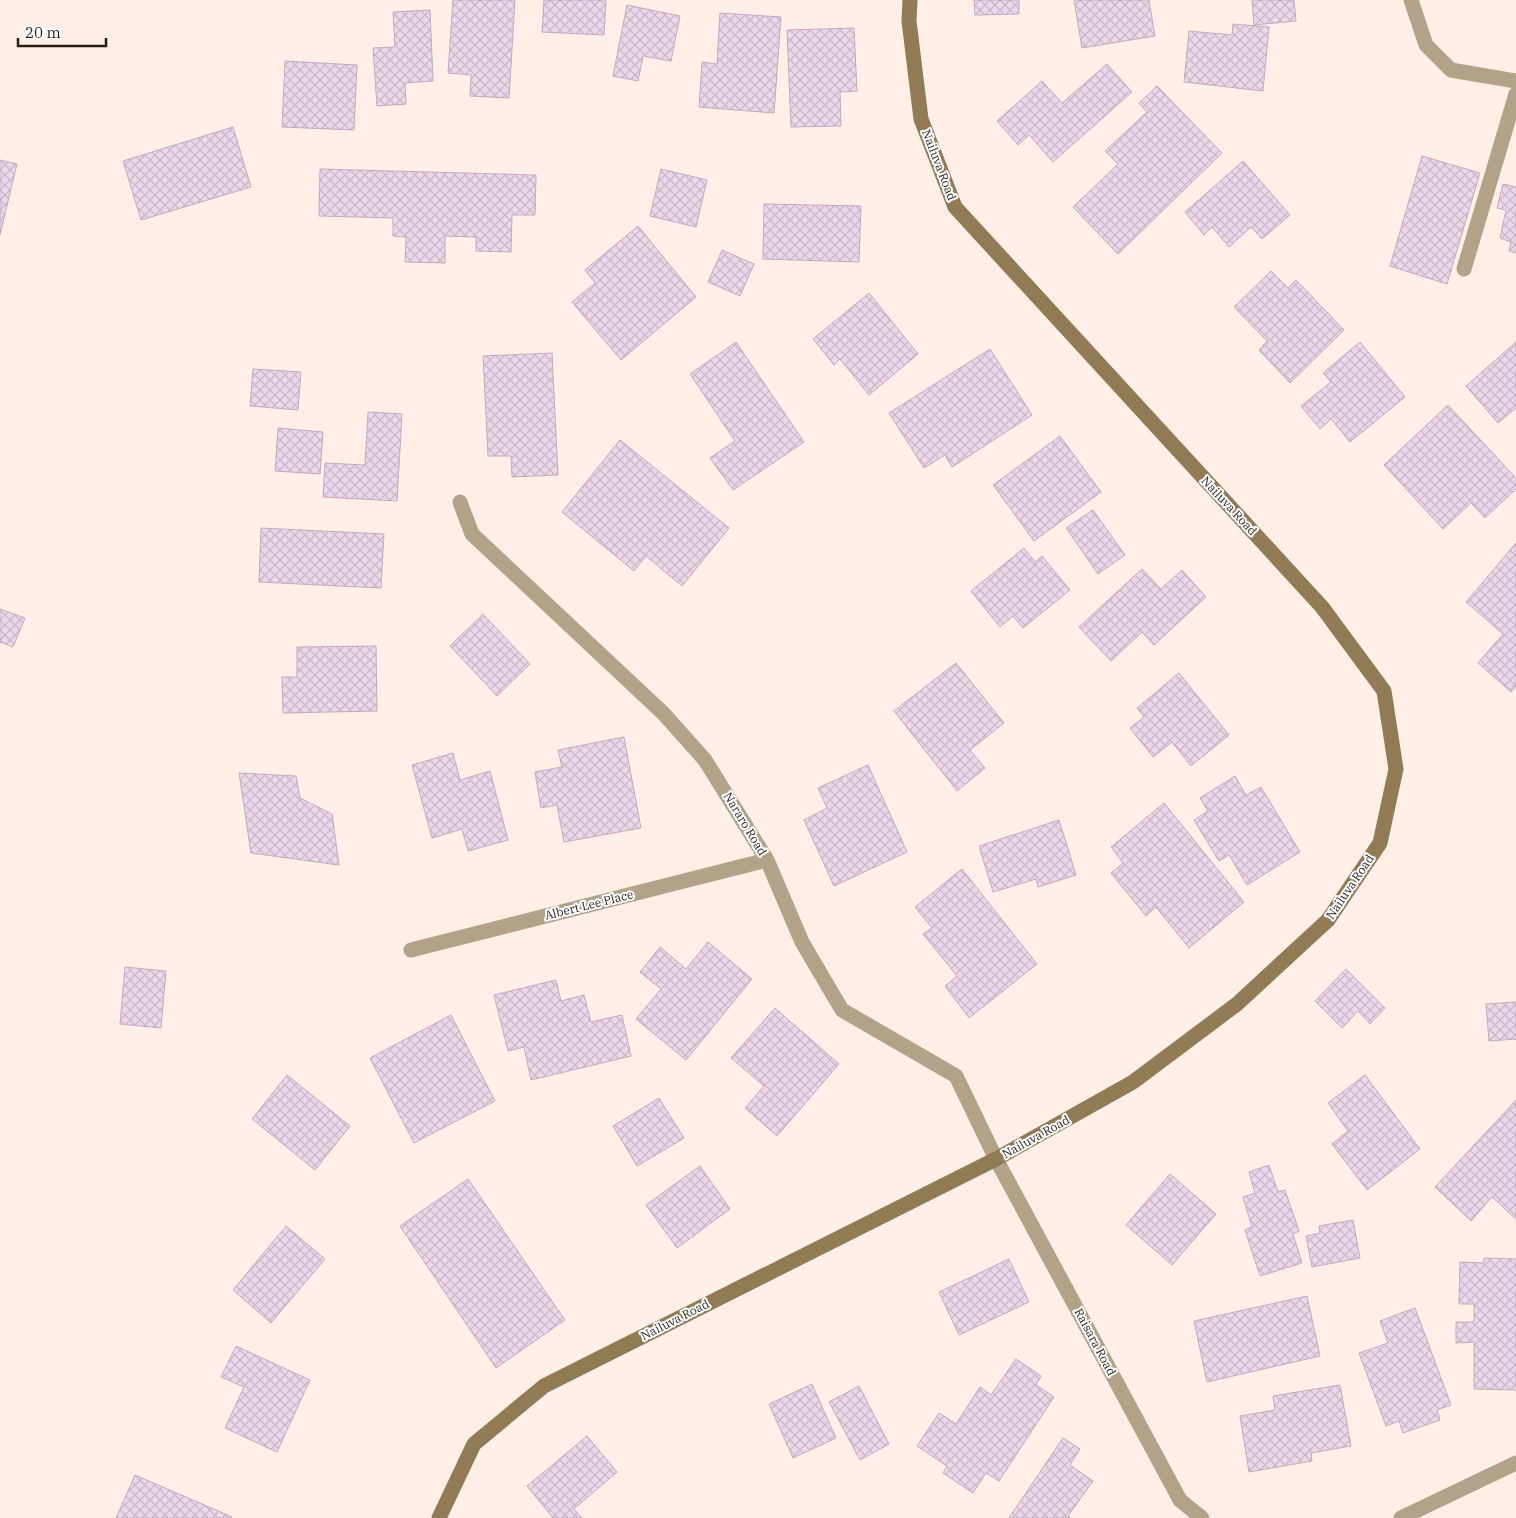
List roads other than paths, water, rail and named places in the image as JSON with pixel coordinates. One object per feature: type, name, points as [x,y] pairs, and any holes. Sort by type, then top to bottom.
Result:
[{"type":"main road","name":"Nailuva Road","points":[[439,1518],[474,1444],[544,1386],[996,1159],[1133,1082],[1237,1004],[1328,920],[1380,843],[1396,769],[1384,691],[1322,608],[955,207],[921,120],[909,21],[910,0]]},
{"type":"street","points":[[1411,0],[1426,45],[1451,70],[1516,81]]},
{"type":"street","points":[[1464,269],[1516,94]]},
{"type":"street","name":"Nararo Road","points":[[460,502],[472,534],[663,713],[705,760],[767,860],[802,942],[842,1010],[956,1076],[996,1159]]},
{"type":"street","name":"Albert Lee Place","points":[[411,950],[767,860]]},
{"type":"street","name":"Raisara Road","points":[[996,1159],[1180,1500],[1202,1518]]},
{"type":"street","points":[[1401,1518],[1516,1463]]}]
